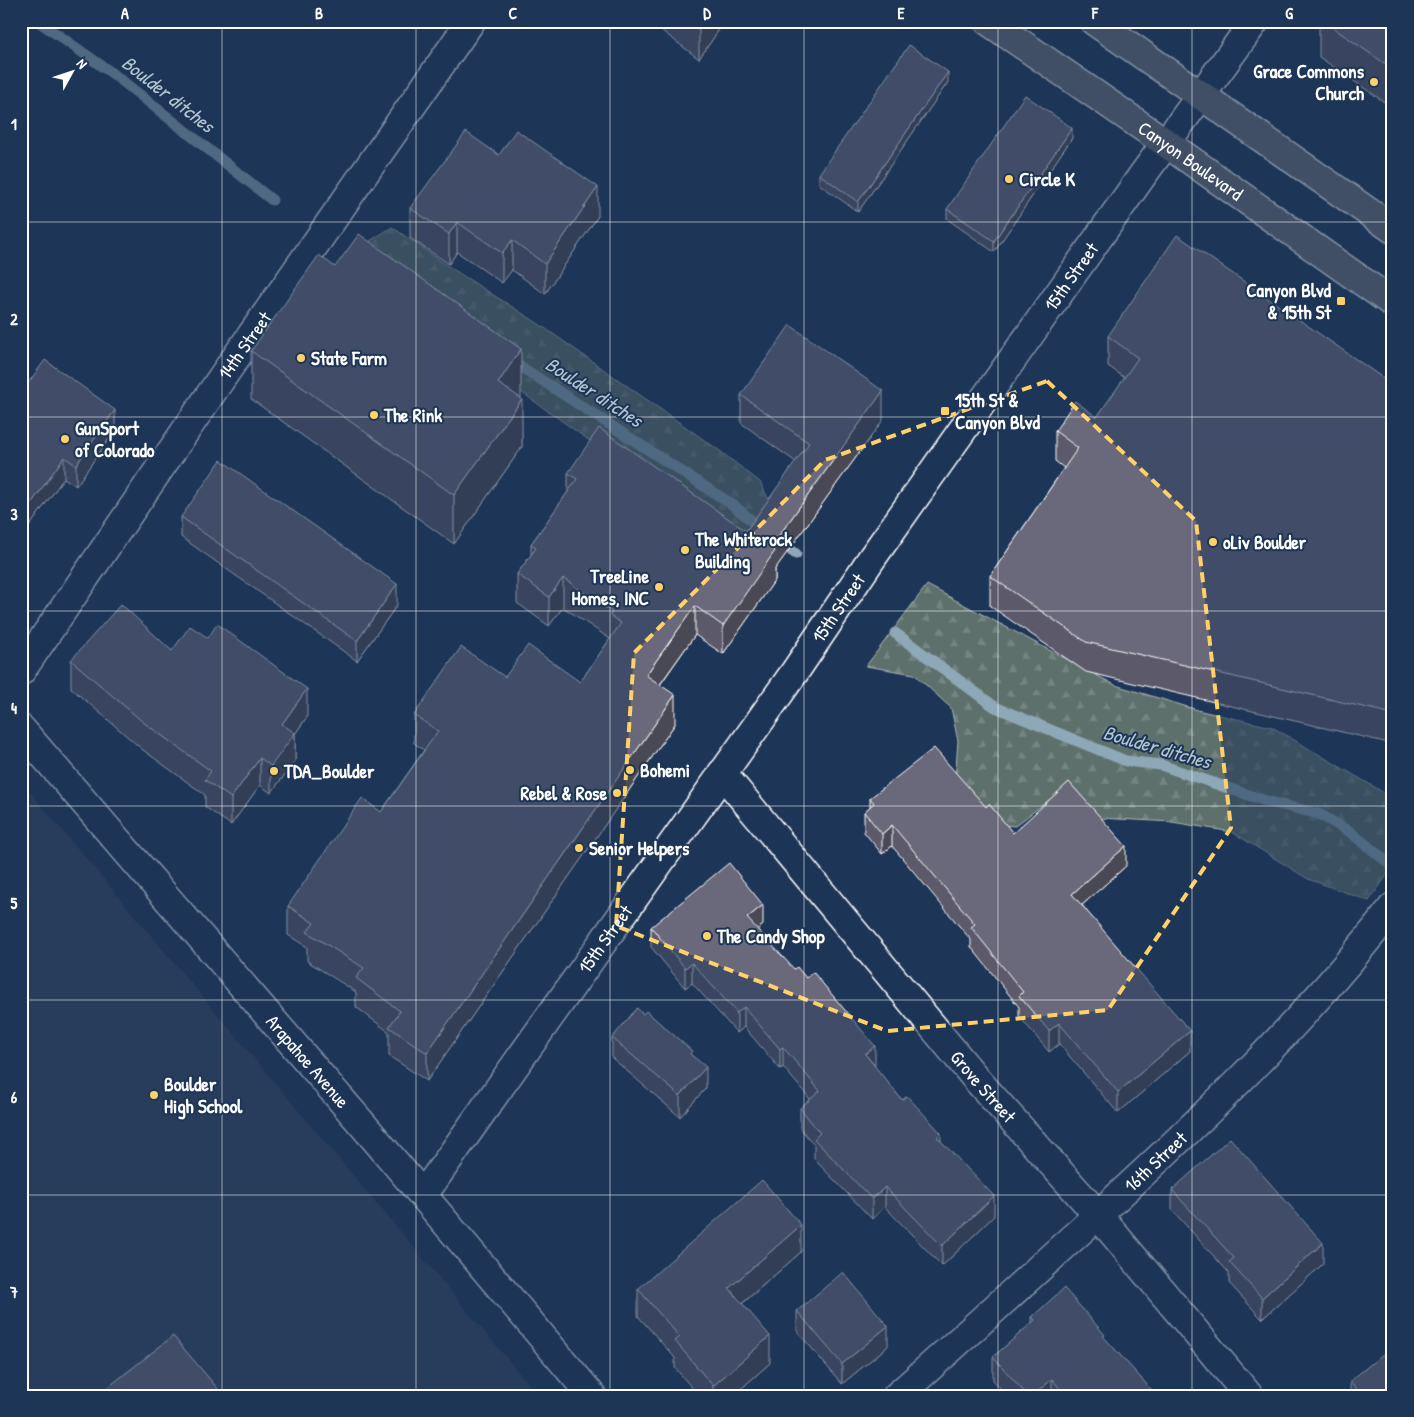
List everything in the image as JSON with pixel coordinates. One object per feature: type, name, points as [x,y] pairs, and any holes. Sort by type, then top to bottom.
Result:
[{"type":"main road","name":"Canyon Boulevard","points":[[988,21],[1166,143],[1393,304]]},
{"type":"main road","points":[[1094,21],[1393,229]]},
{"type":"street","name":"14th Street","points":[[21,671],[223,376],[471,21]]},
{"type":"street","name":"15th Street","points":[[423,1195],[1254,21]]},
{"type":"street","name":"Arapahoe Avenue","points":[[21,729],[423,1195],[592,1396]]},
{"type":"street","name":"Grove Street","points":[[722,773],[978,1081],[1098,1215],[1249,1396]]},
{"type":"street","name":"16th Street","points":[[897,1396],[1206,1115],[1279,1041],[1332,982],[1393,908]]},
{"type":"highlighted area","points":[[1047,381],[1196,521],[1231,828],[1108,1010],[887,1031],[616,926],[634,653],[825,460]]},
{"type":"shaded area","name":"Boulder High School","points":[[21,782],[33,795],[539,1396],[21,1396]]},
{"type":"green space","points":[[392,227],[451,268],[539,324],[720,451],[760,482],[769,500],[773,571],[348,269],[370,241]]},
{"type":"green space","points":[[927,585],[1115,685],[1201,711],[1272,727],[1376,788],[1393,799],[1393,867],[1369,901],[1308,879],[1232,832],[1172,822],[1099,818],[1050,799],[1015,826],[989,824],[955,780],[958,741],[951,708],[914,674],[866,666]]},
{"type":"building","points":[[689,21],[705,21],[699,29]]},
{"type":"building","points":[[1323,21],[1393,21],[1393,69]]},
{"type":"building","points":[[909,45],[948,72],[858,202],[819,174]]},
{"type":"building","name":"Circle K","points":[[1025,95],[1072,128],[994,241],[947,209]]},
{"type":"building","points":[[516,130],[598,187],[545,264],[512,240],[502,253],[457,222],[449,234],[410,208],[466,132],[499,155]]},
{"type":"building","points":[[359,234],[521,349],[498,383],[522,399],[454,495],[251,351],[319,255],[335,267]]},
{"type":"building","name":"oLiv Boulder","points":[[1177,235],[1393,385],[1393,714],[1086,642],[990,576],[1078,448],[1055,431],[1075,401],[1097,417],[1138,358],[1108,336]]},
{"type":"building","points":[[790,325],[883,391],[770,548],[775,551],[723,626],[695,606],[646,675],[675,695],[427,1053],[389,1027],[400,1011],[356,978],[364,968],[307,932],[314,923],[288,906],[362,798],[381,812],[438,731],[414,715],[461,647],[505,677],[528,645],[580,682],[621,623],[610,616],[612,612],[563,578],[549,597],[517,574],[536,548],[531,544],[577,479],[568,473],[599,428],[746,531],[809,443],[741,395]]},
{"type":"building","name":"GunSport of Colorado","points":[[45,360],[115,410],[76,465],[64,457],[21,518],[21,393]]},
{"type":"building","points":[[221,460],[397,584],[357,641],[181,517]]},
{"type":"building","points":[[121,604],[172,651],[190,626],[208,638],[217,624],[307,689],[282,724],[295,733],[271,766],[260,758],[231,798],[205,780],[211,771],[143,722],[71,660]]},
{"type":"building","points":[[934,748],[986,807],[989,804],[1013,833],[1069,782],[1126,846],[1072,894],[1190,1031],[1118,1092],[1059,1023],[1049,1031],[1019,996],[1023,992],[971,927],[975,924],[892,825],[882,834],[864,812],[874,803],[870,798]]},
{"type":"building","points":[[729,863],[763,905],[747,918],[794,969],[797,967],[806,978],[813,972],[875,1046],[865,1054],[902,1100],[907,1096],[941,1133],[937,1137],[994,1196],[942,1246],[885,1187],[872,1199],[814,1139],[820,1133],[800,1108],[820,1091],[783,1047],[780,1049],[744,1007],[737,1013],[692,963],[685,968],[651,927]]},
{"type":"building","points":[[637,1008],[643,1014],[646,1011],[692,1051],[690,1054],[706,1067],[680,1096],[612,1038]]},
{"type":"building","points":[[1230,1138],[1323,1243],[1262,1298],[1229,1262],[1234,1258],[1172,1190]]},
{"type":"building","points":[[762,1180],[801,1225],[729,1288],[770,1336],[713,1386],[675,1341],[680,1337],[638,1289]]},
{"type":"building","points":[[843,1272],[888,1326],[842,1364],[797,1311]]},
{"type":"building","points":[[1064,1288],[1105,1335],[1103,1336],[1157,1396],[1066,1396],[1052,1379],[1033,1396],[1028,1396],[993,1357],[1035,1320],[1032,1317]]},
{"type":"building","points":[[173,1336],[224,1396],[97,1396]]},
{"type":"building","points":[[1393,1346],[1393,1396],[1362,1396],[1350,1381]]},
{"type":"waterway","name":"Boulder ditches","points":[[38,21],[116,76],[272,200]]},
{"type":"waterway","name":"Boulder ditches","points":[[509,359],[733,505],[765,532]]},
{"type":"waterway","name":"Boulder ditches","points":[[778,541],[796,554]]},
{"type":"waterway","name":"Boulder ditches","points":[[895,633],[995,707],[1126,761],[1161,765],[1266,801],[1319,814],[1350,832],[1390,864]]},
{"type":"place","name":"Grace Commons Church","points":[[1374,82]]},
{"type":"place","name":"Circle K","points":[[1009,179]]},
{"type":"place","name":"Canyon Blvd & 15th St","points":[[1341,301]]},
{"type":"place","name":"State Farm","points":[[301,358]]},
{"type":"place","name":"15th St & Canyon Blvd","points":[[945,411]]},
{"type":"place","name":"The Rink","points":[[374,415]]},
{"type":"place","name":"GunSport of Colorado","points":[[65,439]]},
{"type":"place","name":"oLiv Boulder","points":[[1213,542]]},
{"type":"place","name":"The Whiterock Building","points":[[685,550]]},
{"type":"place","name":"TreeLine Homes, INC","points":[[659,587]]},
{"type":"place","name":"Bohemi","points":[[630,770]]},
{"type":"place","name":"TDA_Boulder","points":[[274,771]]},
{"type":"place","name":"Rebel & Rose","points":[[617,793]]},
{"type":"place","name":"Senior Helpers","points":[[579,848]]},
{"type":"place","name":"The Candy Shop","points":[[707,936]]},
{"type":"place","name":"Boulder High School","points":[[154,1095]]}]
